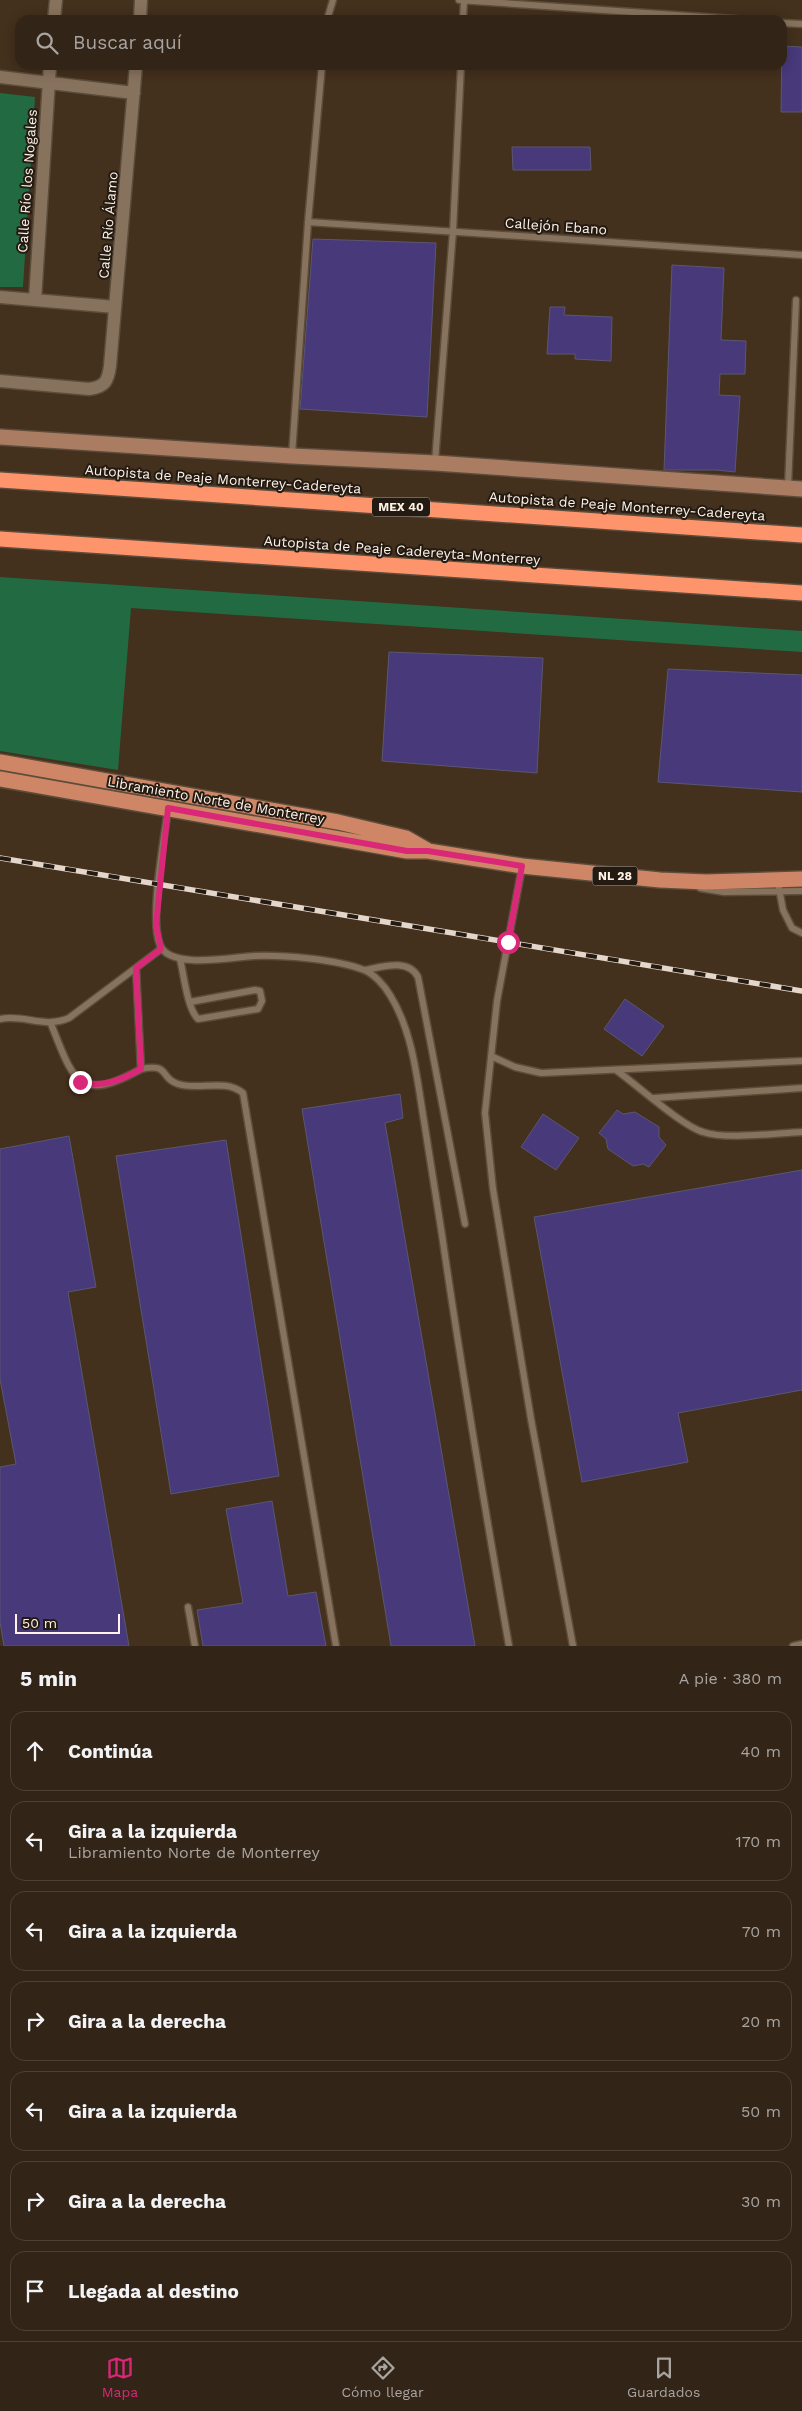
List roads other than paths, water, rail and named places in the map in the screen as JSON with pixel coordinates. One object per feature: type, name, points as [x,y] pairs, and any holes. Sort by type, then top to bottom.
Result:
[{"type":"highway","name":"Autopista de Peaje Monterrey-Cadereyta","points":[[0,480],[802,534]]},
{"type":"highway","name":"Autopista de Peaje Cadereyta-Monterrey","points":[[0,540],[802,593]]},
{"type":"main road","name":"Libramiento Norte de Monterrey","points":[[0,762],[298,814],[390,833],[406,838],[428,851]]},
{"type":"main road","points":[[24,766],[61,779],[141,795],[168,808],[190,806],[257,813],[298,814]]},
{"type":"main road","name":"Libramiento Norte de Monterrey","points":[[0,779],[168,808],[308,835],[407,851],[428,851],[522,866],[660,880],[779,886],[802,879]]},
{"type":"street","points":[[54,15],[56,0]]},
{"type":"street","points":[[140,15],[141,0]]},
{"type":"street","name":"Calle Río los Nogales","points":[[35,300],[50,70]]},
{"type":"street","name":"Calle Río Álamo","points":[[0,381],[89,389],[103,386],[108,376],[136,70]]},
{"type":"street","points":[[0,77],[134,93]]},
{"type":"street","points":[[0,297],[115,307]]},
{"type":"street","points":[[0,437],[292,456],[435,463],[795,489]]},
{"type":"lane","points":[[328,15],[333,0]]},
{"type":"lane","points":[[459,0],[677,15]]},
{"type":"lane","points":[[463,15],[464,0]]},
{"type":"lane","points":[[787,23],[802,24]]},
{"type":"lane","points":[[292,456],[308,222],[322,70]]},
{"type":"lane","points":[[435,463],[453,231],[461,70]]},
{"type":"lane","name":"Callejón Ebano","points":[[308,222],[802,255]]},
{"type":"lane","points":[[795,489],[796,300]]},
{"type":"lane","points":[[168,808],[156,925],[161,949],[170,955],[180,959],[210,960],[256,956],[293,957],[365,970],[405,966],[415,971],[418,977],[465,1224]]},
{"type":"lane","points":[[522,866],[497,1000],[485,1113],[493,1189],[531,1420],[573,1646]]},
{"type":"lane","points":[[802,891],[779,886],[783,910],[792,928],[802,933]]},
{"type":"lane","points":[[0,1019],[11,1017],[51,1024],[69,1018],[161,949]]},
{"type":"lane","points":[[180,959],[192,1013],[198,1019],[258,1008],[262,1001],[260,991],[255,990],[190,1002]]},
{"type":"lane","points":[[136,968],[141,1069]]},
{"type":"lane","points":[[365,970],[376,978],[396,1006],[411,1051],[468,1412],[509,1646]]},
{"type":"lane","points":[[51,1024],[71,1072],[80,1082],[91,1085],[108,1084],[124,1079],[141,1069],[152,1067],[162,1069],[173,1082],[180,1085],[236,1087],[242,1093],[336,1646]]},
{"type":"lane","points":[[491,1056],[515,1067],[541,1073],[802,1061]]},
{"type":"lane","points":[[616,1070],[688,1125],[705,1133],[721,1135],[802,1132]]},
{"type":"lane","points":[[654,1098],[802,1088]]},
{"type":"lane","points":[[188,1607],[195,1646]]},
{"type":"lane","points":[[793,1646],[802,1644]]},
{"type":"railway","points":[[0,858],[802,991]]}]
